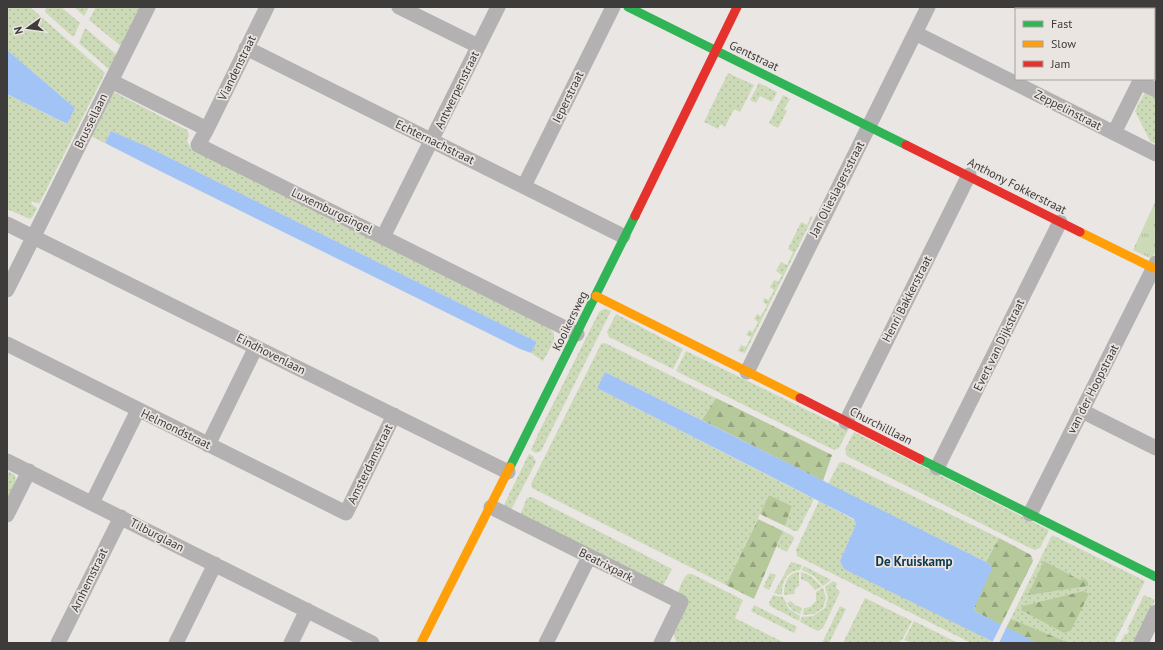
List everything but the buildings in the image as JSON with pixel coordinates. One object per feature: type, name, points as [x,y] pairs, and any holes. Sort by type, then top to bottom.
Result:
[{"type":"street","name":"Brussellaan","points":[[7,290],[148,7]]},
{"type":"street","name":"Viandenstraat","points":[[207,129],[267,7]]},
{"type":"street","points":[[399,7],[478,46]]},
{"type":"street","name":"Antwerpenstraat","points":[[383,237],[498,7]]},
{"type":"street","name":"Ieperstraat","points":[[524,186],[613,7]]},
{"type":"street","name":"Gentstraat","points":[[628,7],[869,125]]},
{"type":"street","name":"Kooikersweg","points":[[420,643],[491,507],[737,7]]},
{"type":"street","name":"Jan Olieslagersstraat","points":[[746,372],[928,7]]},
{"type":"street","name":"Zeppelinstraat","points":[[915,33],[1015,80]]},
{"type":"street","name":"Echternachstraat","points":[[246,48],[624,236]]},
{"type":"street","points":[[111,81],[207,129]]},
{"type":"street","points":[[1114,133],[1140,81],[1156,90]]},
{"type":"street","name":"Zeppelinstraat","points":[[1020,82],[1156,154]]},
{"type":"street","name":"Anthony Fokkerstraat","points":[[869,125],[1060,222],[1155,266]]},
{"type":"street","name":"Luxemburgsingel","points":[[207,129],[198,145],[577,334]]},
{"type":"street","name":"Henri Bakkerstraat","points":[[846,422],[969,175]]},
{"type":"street","name":"Evert van Dijkstraat","points":[[937,468],[1060,222]]},
{"type":"street","name":"Eindhovenlaan","points":[[7,224],[34,236],[508,472]]},
{"type":"street","name":"van der Hoopstraat","points":[[1030,514],[1155,266]]},
{"type":"street","name":"Churchilllaan","points":[[596,296],[1156,577]]},
{"type":"street","name":"Helmondstraat","points":[[7,344],[346,513]]},
{"type":"street","points":[[208,444],[256,347]]},
{"type":"street","points":[[92,503],[138,410]]},
{"type":"street","points":[[1082,412],[1156,448]]},
{"type":"street","name":"Amsterdamstraat","points":[[346,513],[394,415]]},
{"type":"street","name":"Tilburglaan","points":[[7,460],[372,643]]},
{"type":"street","points":[[7,515],[29,471]]},
{"type":"street","name":"Beatrixpark","points":[[491,507],[681,602],[661,643]]},
{"type":"street","name":"Arnhemstraat","points":[[58,643],[121,517]]},
{"type":"street","points":[[546,643],[589,557]]},
{"type":"street","points":[[176,643],[215,564]]},
{"type":"street","points":[[291,643],[307,610]]},
{"type":"street","points":[[1141,643],[1156,612]]},
{"type":"green space","points":[[7,7],[30,7],[105,73],[39,204],[32,201],[31,204],[37,208],[30,219],[7,209],[7,94],[66,124],[75,108],[7,50]]},
{"type":"green space","points":[[46,7],[61,7],[80,23],[73,37],[45,12]]},
{"type":"green space","points":[[74,7],[89,7],[84,16]]},
{"type":"green space","points":[[96,7],[142,7],[122,47],[89,20]]},
{"type":"green space","points":[[85,28],[117,55],[110,70],[79,43]]},
{"type":"green space","points":[[728,73],[754,85],[740,112],[734,109],[725,127],[720,124],[718,129],[704,122]]},
{"type":"green space","points":[[759,83],[777,92],[772,102],[760,96],[756,103],[750,100]]},
{"type":"green space","points":[[1146,90],[1156,95],[1156,144],[1150,141],[1135,111]]},
{"type":"green space","points":[[114,92],[187,130],[189,135],[187,141],[191,149],[549,328],[554,333],[554,341],[543,361],[531,353],[537,342],[146,146],[111,131],[105,143],[91,136]]},
{"type":"green space","points":[[783,95],[790,99],[784,109],[787,111],[778,128],[769,123]]},
{"type":"green space","points":[[1156,200],[1156,250],[1152,259],[1133,250]]},
{"type":"green space","points":[[811,216],[813,217],[745,353],[738,351],[741,345],[746,347],[751,337],[746,335],[749,330],[753,332],[758,322],[754,319],[757,314],[761,316],[767,305],[763,302],[764,298],[769,300],[774,290],[770,287],[774,280],[778,282],[782,275],[776,271],[781,262],[787,265],[793,252],[788,249],[801,222],[807,225]]},
{"type":"green space","points":[[604,309],[611,311],[541,451],[536,453],[531,450],[539,432],[599,312]]},
{"type":"green space","points":[[616,314],[683,349],[673,369],[609,337],[607,332]]},
{"type":"green space","points":[[605,343],[716,398],[702,420],[605,372],[597,388],[814,499],[798,531],[794,531],[785,526],[792,506],[769,495],[726,585],[532,488],[531,484],[601,344]]},
{"type":"green space","points":[[686,351],[848,430],[839,448],[834,450],[676,371]]},
{"type":"green space","points":[[716,398],[832,455],[823,481],[702,420]]},
{"type":"green space","points":[[854,432],[1049,530],[1040,548],[1035,550],[1030,548],[847,456],[845,449]]},
{"type":"green space","points":[[529,454],[533,456],[536,462],[511,510],[504,505]]},
{"type":"green space","points":[[843,462],[999,538],[986,562],[828,484],[839,463]]},
{"type":"green space","points":[[7,471],[15,475],[16,483],[7,501]]},
{"type":"green space","points":[[769,495],[792,506],[785,526],[760,514]]},
{"type":"green space","points":[[532,497],[672,569],[662,588],[520,515],[527,498]]},
{"type":"green space","points":[[819,501],[856,521],[840,561],[996,643],[971,643],[797,556],[796,550]]},
{"type":"green space","points":[[758,519],[783,531],[754,599],[726,585]]},
{"type":"green space","points":[[783,531],[793,536],[794,539],[787,552],[777,547]]},
{"type":"green space","points":[[1052,535],[1145,581],[1114,643],[1037,643],[1006,628]]},
{"type":"green space","points":[[999,538],[1031,555],[1033,561],[1001,625],[976,612],[974,608],[991,566],[986,562]]},
{"type":"green space","points":[[1044,561],[1080,580],[1085,579],[1088,582],[1088,586],[1028,595]]},
{"type":"green space","points":[[791,562],[802,565],[800,570],[791,572],[788,575],[784,582],[782,595],[774,593]]},
{"type":"green space","points":[[804,566],[831,580],[823,586],[814,576],[802,570]]},
{"type":"green space","points":[[799,572],[799,586],[795,589],[794,594],[784,595],[787,580],[792,574]]},
{"type":"green space","points":[[801,572],[811,576],[822,587],[815,590],[808,582],[801,579]]},
{"type":"green space","points":[[770,573],[776,575],[769,590],[763,587]]},
{"type":"green space","points":[[688,574],[692,574],[743,600],[735,618],[785,643],[677,643],[674,629],[675,607],[680,587]]},
{"type":"green space","points":[[833,581],[837,583],[836,588],[840,592],[823,628],[818,631],[800,622],[802,617],[813,616],[825,608],[828,598],[825,587]]},
{"type":"green space","points":[[823,588],[826,598],[823,608],[814,614],[803,615],[804,608],[810,607],[816,601],[816,592]]},
{"type":"green space","points":[[1084,591],[1089,594],[1071,630],[1064,633],[1021,610],[1023,606]]},
{"type":"green space","points":[[773,595],[783,597],[789,609],[800,616],[799,621],[770,606],[769,603]]},
{"type":"green space","points":[[1144,595],[1155,600],[1134,643],[1120,643],[1125,634],[1129,631],[1127,630]]},
{"type":"green space","points":[[865,598],[912,621],[902,640],[895,643],[843,643]]},
{"type":"green space","points":[[791,601],[795,605],[802,608],[800,614],[792,610],[787,603]]},
{"type":"green space","points":[[754,605],[797,627],[794,633],[751,611]]},
{"type":"green space","points":[[840,606],[846,609],[829,643],[822,643]]},
{"type":"green space","points":[[1011,619],[1069,643],[1037,643],[1006,628]]},
{"type":"green space","points":[[914,621],[958,643],[913,643],[904,640]]},
{"type":"water","points":[[7,50],[75,108],[67,124],[7,94]]},
{"type":"water","points":[[111,131],[146,146],[537,342],[531,353],[520,349],[152,167],[105,143]]},
{"type":"water","points":[[605,372],[986,562],[991,566],[991,571],[974,608],[976,612],[1037,643],[996,643],[844,569],[840,561],[856,524],[854,519],[597,388]]},
{"type":"pier","points":[[1002,623],[1007,626],[999,643],[992,643]]},
{"type":"traffic: fast","points":[[628,7],[906,145]]},
{"type":"traffic: fast","points":[[510,467],[635,216]]},
{"type":"traffic: fast","points":[[920,459],[1156,577]]},
{"type":"traffic: slow","points":[[1080,232],[1153,268]]},
{"type":"traffic: slow","points":[[596,296],[800,398]]},
{"type":"traffic: slow","points":[[421,643],[510,467]]},
{"type":"traffic: jam","points":[[635,216],[737,7]]},
{"type":"traffic: jam","points":[[906,145],[1080,232]]},
{"type":"traffic: jam","points":[[800,398],[920,459]]},
{"type":"district","name":"De Kruiskamp","points":[[914,561]]}]
